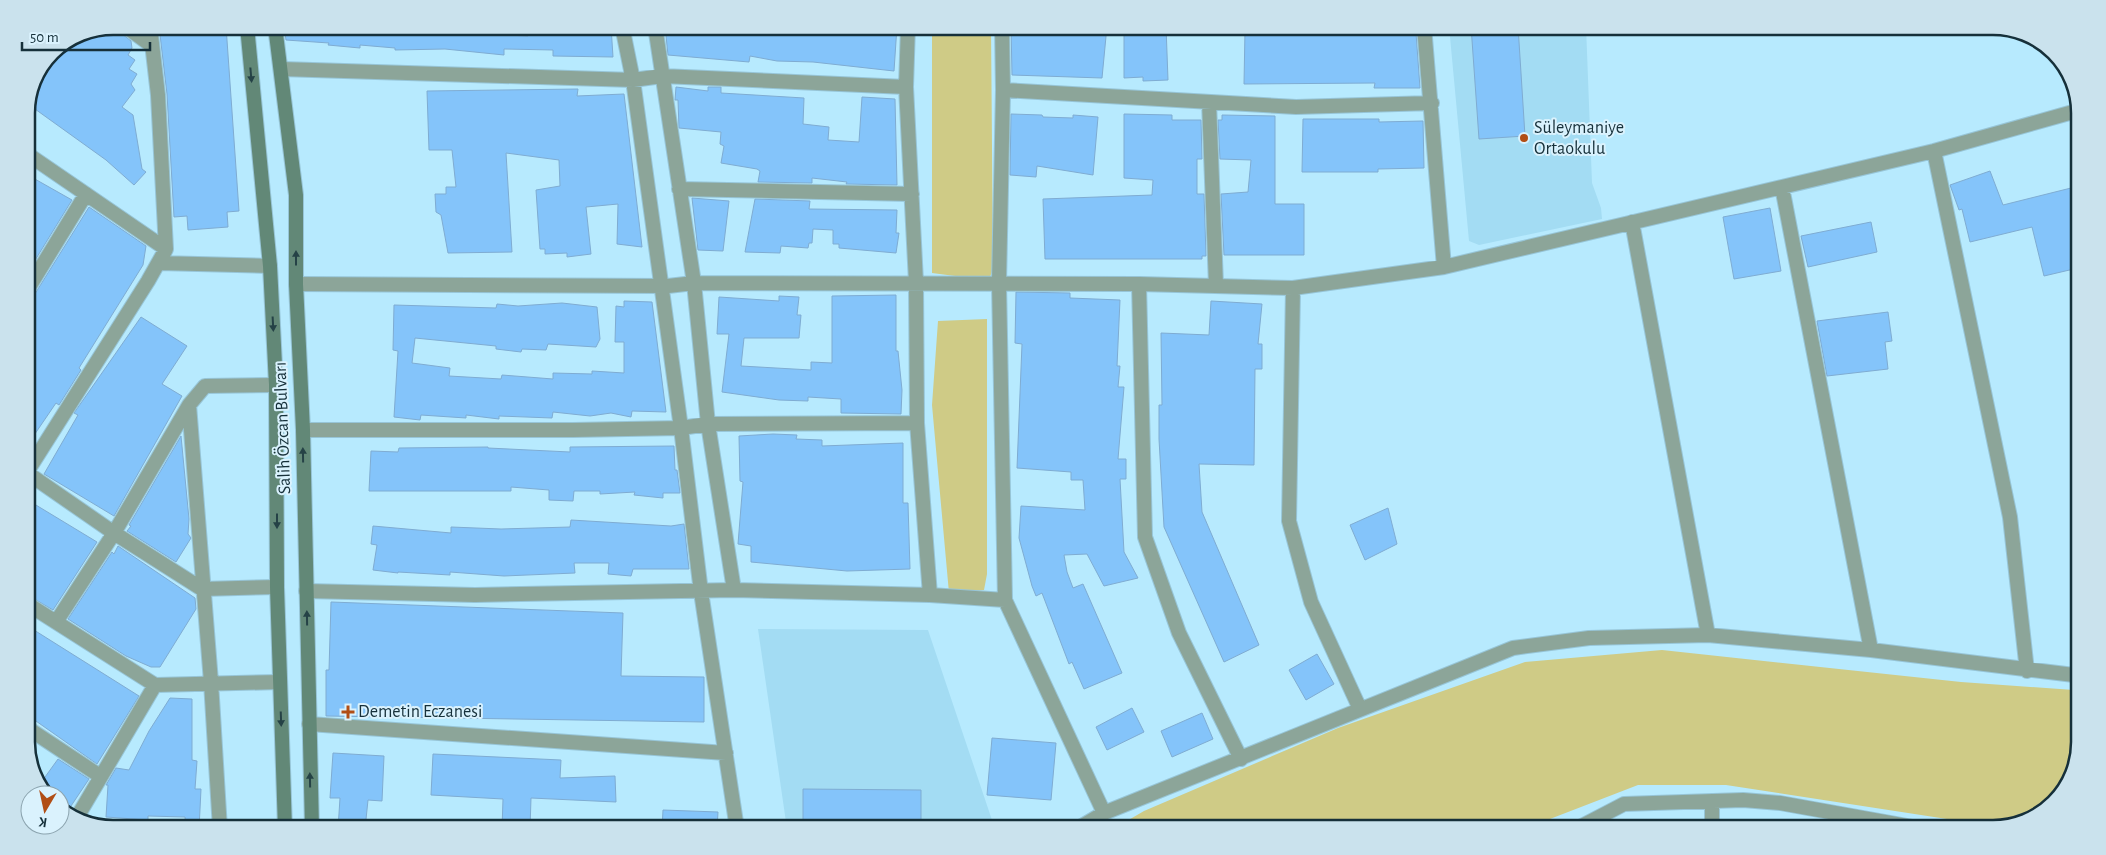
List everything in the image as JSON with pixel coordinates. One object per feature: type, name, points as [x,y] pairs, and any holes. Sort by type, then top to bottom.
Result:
[{"type":"main road","name":"Salih Özcan Bulvarı","points":[[248,35],[270,266],[276,385],[277,587],[286,820]]},
{"type":"main road","name":"Salih Özcan Bulvarı","points":[[276,35],[296,195],[296,284],[303,430],[312,820]]},
{"type":"street","points":[[137,35],[151,45]]},
{"type":"street","points":[[150,35],[158,95],[166,249],[159,263],[270,266]]},
{"type":"street","points":[[624,35],[633,80],[681,428],[701,592],[736,820]]},
{"type":"street","points":[[656,35],[694,283],[708,424],[734,590]]},
{"type":"street","points":[[908,35],[906,87],[916,282],[916,423],[930,596]]},
{"type":"street","points":[[1002,35],[1004,90],[999,283],[1005,600],[1104,813]]},
{"type":"street","points":[[1425,35],[1444,267]]},
{"type":"street","points":[[281,69],[633,80],[662,76],[906,87]]},
{"type":"street","points":[[1004,90],[1296,107],[1432,103]]},
{"type":"street","points":[[1209,102],[1216,286]]},
{"type":"street","points":[[296,284],[660,286],[694,283],[916,282],[1139,284],[1293,288],[1444,267],[1934,151],[2071,113]]},
{"type":"street","points":[[1934,151],[2010,517],[2027,671]]},
{"type":"street","points":[[35,159],[166,249]]},
{"type":"street","points":[[1782,187],[1871,650]]},
{"type":"street","points":[[679,189],[912,194]]},
{"type":"street","points":[[35,277],[86,194]]},
{"type":"street","points":[[1632,222],[1708,635]]},
{"type":"street","points":[[35,459],[148,281],[166,249]]},
{"type":"street","points":[[1139,284],[1145,537],[1179,633],[1241,759]]},
{"type":"street","points":[[1293,288],[1289,521],[1311,602],[1360,709]]},
{"type":"street","points":[[56,622],[114,533],[189,405],[205,386],[276,385]]},
{"type":"street","points":[[189,405],[202,589],[211,682],[219,820]]},
{"type":"street","points":[[303,430],[572,430],[681,428],[708,424],[916,423]]},
{"type":"street","points":[[35,478],[114,533],[202,589],[277,587]]},
{"type":"street","points":[[306,592],[476,595],[734,590],[1005,600]]},
{"type":"street","points":[[35,609],[155,685],[211,682],[280,682]]},
{"type":"street","points":[[1092,820],[1104,813],[1513,648],[1588,638],[1708,635],[1871,650],[2027,671],[2071,675]]},
{"type":"street","points":[[80,812],[155,685]]},
{"type":"street","points":[[309,724],[726,754]]},
{"type":"street","points":[[35,733],[100,776]]},
{"type":"street","points":[[1593,820],[1624,804],[1743,800],[1780,803],[1844,820]]},
{"type":"street","points":[[1712,801],[1712,820]]},
{"type":"shaded area","points":[[932,35],[991,35],[993,269],[990,277],[978,279],[932,273]]},
{"type":"shaded area","name":"Süleymaniye Ortaokulu","points":[[1450,35],[1586,35],[1592,183],[1601,208],[1602,219],[1479,245],[1469,241]]},
{"type":"shaded area","points":[[987,319],[987,574],[984,590],[949,593],[932,405],[938,321]]},
{"type":"shaded area","points":[[758,629],[928,630],[992,820],[786,820]]},
{"type":"shaded area","points":[[1662,650],[1961,682],[2071,690],[2071,742],[2069,757],[2067,767],[2058,785],[2040,804],[2018,816],[1992,820],[1954,820],[1726,785],[1638,785],[1547,820],[1128,820],[1144,811],[1338,728],[1525,662]]},
{"type":"building","points":[[123,35],[131,41],[132,48],[128,55],[135,60],[129,69],[137,74],[131,84],[135,90],[122,107],[133,115],[142,169],[146,172],[134,185],[106,160],[36,109],[37,98],[41,83],[48,70],[70,48],[83,41],[98,37]]},
{"type":"building","points":[[160,35],[227,35],[239,211],[227,212],[228,227],[188,230],[187,216],[174,217],[167,94]]},
{"type":"building","points":[[285,35],[612,35],[613,57],[553,56],[553,50],[504,49],[504,55],[445,49],[395,50],[395,48],[360,45],[360,48],[328,45],[329,43],[286,40]]},
{"type":"building","points":[[666,35],[896,35],[894,71],[813,62],[777,61],[750,56],[749,62],[668,55]]},
{"type":"building","points":[[1011,35],[1106,35],[1102,78],[1012,75]]},
{"type":"building","points":[[1124,35],[1166,35],[1168,80],[1143,81],[1143,77],[1124,78]]},
{"type":"building","points":[[1245,35],[1416,35],[1420,88],[1374,88],[1375,83],[1244,84]]},
{"type":"building","points":[[1472,35],[1519,35],[1525,136],[1479,139]]},
{"type":"building","points":[[676,87],[708,91],[708,87],[721,87],[721,93],[804,98],[803,124],[829,127],[828,140],[859,142],[862,97],[895,99],[897,185],[846,184],[847,182],[812,178],[812,183],[758,182],[760,171],[757,169],[721,163],[724,146],[720,144],[721,132],[679,128],[678,100],[675,100]]},
{"type":"building","points":[[578,89],[577,96],[624,94],[642,247],[617,244],[618,204],[586,207],[591,254],[567,257],[567,253],[545,254],[545,249],[540,249],[536,190],[560,186],[559,160],[506,153],[512,252],[448,253],[441,215],[436,212],[435,194],[446,194],[446,187],[456,187],[452,150],[429,150],[427,91]]},
{"type":"building","points":[[1011,114],[1042,115],[1043,117],[1073,118],[1073,115],[1098,117],[1093,175],[1037,166],[1036,177],[1010,175]]},
{"type":"building","points":[[1124,114],[1172,115],[1172,120],[1201,120],[1202,159],[1197,159],[1197,194],[1204,194],[1206,256],[1202,256],[1202,259],[1045,259],[1043,199],[1152,195],[1153,180],[1124,178]]},
{"type":"building","points":[[1222,115],[1275,116],[1275,204],[1304,204],[1304,255],[1224,255],[1221,194],[1248,192],[1251,160],[1220,159],[1218,120],[1222,120]]},
{"type":"building","points":[[1303,119],[1379,119],[1379,122],[1423,121],[1424,168],[1378,169],[1378,172],[1302,172]]},
{"type":"building","points":[[1990,171],[2003,205],[2071,188],[2071,270],[2044,276],[2032,227],[1970,242],[1962,209],[1959,210],[1950,185]]},
{"type":"building","points":[[35,179],[72,200],[35,260]]},
{"type":"building","points":[[692,198],[729,201],[723,251],[698,250]]},
{"type":"building","points":[[755,199],[810,201],[809,209],[897,210],[896,233],[899,233],[896,253],[839,248],[839,244],[833,244],[833,230],[813,229],[812,243],[809,243],[808,248],[781,246],[780,253],[745,252]]},
{"type":"building","points":[[89,207],[146,246],[143,265],[79,368],[81,370],[59,405],[56,403],[35,434],[35,294]]},
{"type":"building","points":[[1770,208],[1781,271],[1734,279],[1723,217]]},
{"type":"building","points":[[1871,222],[1877,252],[1808,267],[1801,236]]},
{"type":"building","points":[[1016,292],[1070,293],[1070,298],[1120,300],[1117,366],[1120,366],[1118,387],[1124,387],[1118,459],[1126,459],[1126,479],[1120,479],[1124,552],[1138,578],[1104,586],[1087,554],[1064,555],[1067,572],[1073,588],[1083,584],[1122,673],[1084,689],[1072,662],[1069,664],[1042,593],[1036,596],[1019,538],[1021,506],[1085,510],[1083,480],[1071,480],[1071,472],[1017,468],[1022,344],[1015,343]]},
{"type":"building","points":[[896,295],[896,351],[898,351],[902,390],[901,414],[841,413],[841,399],[808,397],[808,401],[779,400],[722,392],[729,334],[717,334],[719,297],[779,301],[779,296],[799,297],[797,315],[801,315],[799,338],[744,338],[741,366],[811,370],[811,362],[832,363],[832,296]]},
{"type":"building","points":[[624,301],[652,302],[666,412],[632,411],[631,417],[611,413],[590,416],[553,412],[552,418],[499,416],[499,419],[466,415],[466,418],[421,415],[420,420],[394,417],[398,351],[393,350],[394,305],[496,308],[497,304],[518,306],[562,303],[597,307],[600,339],[596,347],[548,344],[546,350],[522,349],[521,352],[496,349],[496,346],[415,338],[412,363],[450,368],[449,376],[501,379],[502,375],[553,379],[553,373],[592,374],[592,371],[624,373],[624,342],[615,342],[616,306],[624,307]]},
{"type":"building","points":[[1211,301],[1262,304],[1258,344],[1262,344],[1262,369],[1255,369],[1254,465],[1199,464],[1202,512],[1259,645],[1224,662],[1164,527],[1159,439],[1159,405],[1162,405],[1161,333],[1209,335]]},
{"type":"building","points":[[1888,312],[1892,341],[1885,342],[1888,369],[1827,376],[1817,321]]},
{"type":"building","points":[[141,317],[187,346],[162,384],[182,396],[114,516],[44,474],[78,415],[74,413]]},
{"type":"building","points":[[797,435],[796,439],[822,440],[822,446],[903,443],[903,503],[908,503],[910,569],[847,571],[751,562],[751,546],[738,544],[743,482],[740,481],[739,436]]},
{"type":"building","points":[[181,436],[189,519],[188,534],[191,538],[176,562],[127,531]]},
{"type":"building","points":[[674,446],[675,470],[677,470],[680,493],[663,493],[663,498],[634,495],[635,492],[600,494],[600,491],[574,491],[573,501],[549,500],[549,490],[511,487],[511,491],[369,491],[371,451],[398,452],[399,448],[488,447],[570,452],[570,447]]},
{"type":"building","points":[[35,504],[97,542],[53,610],[35,599]]},
{"type":"building","points":[[1388,508],[1397,544],[1365,560],[1350,525]]},
{"type":"building","points":[[571,520],[671,526],[684,524],[689,569],[633,569],[631,576],[608,574],[609,563],[574,563],[575,573],[504,576],[450,572],[450,575],[398,573],[373,570],[377,545],[371,544],[373,526],[451,533],[451,527],[501,529],[570,527]]},
{"type":"building","points":[[118,546],[195,598],[196,609],[160,667],[151,667],[126,656],[68,619],[112,552],[114,554]]},
{"type":"building","points":[[331,602],[623,613],[621,676],[704,677],[704,722],[326,716],[326,670],[329,670]]},
{"type":"building","points":[[35,631],[139,696],[97,764],[35,720]]},
{"type":"building","points":[[1317,654],[1334,684],[1306,700],[1289,670]]},
{"type":"building","points":[[170,698],[192,699],[192,760],[197,761],[195,789],[201,789],[199,820],[185,820],[185,817],[148,816],[148,820],[106,817],[108,785],[106,785],[116,768],[129,770],[149,731]]},
{"type":"building","points":[[1132,708],[1144,732],[1107,750],[1096,727]]},
{"type":"building","points":[[1202,713],[1213,739],[1172,757],[1161,731]]},
{"type":"building","points":[[992,738],[1056,743],[1051,800],[987,795]]},
{"type":"building","points":[[333,753],[384,756],[382,801],[368,800],[366,820],[339,820],[340,798],[330,798]]},
{"type":"building","points":[[433,754],[561,760],[560,778],[615,776],[616,802],[531,798],[530,820],[502,820],[503,799],[431,795]]},
{"type":"building","points":[[58,759],[89,779],[70,807],[70,785],[48,785],[44,778]]},
{"type":"building","points":[[803,789],[921,790],[921,820],[803,820]]},
{"type":"building","points":[[663,810],[718,812],[718,820],[662,820]]},
{"type":"place","name":"Süleymaniye Ortaokulu","points":[[1524,138]]},
{"type":"place","name":"Demetin Eczanesi","points":[[348,712]]}]
